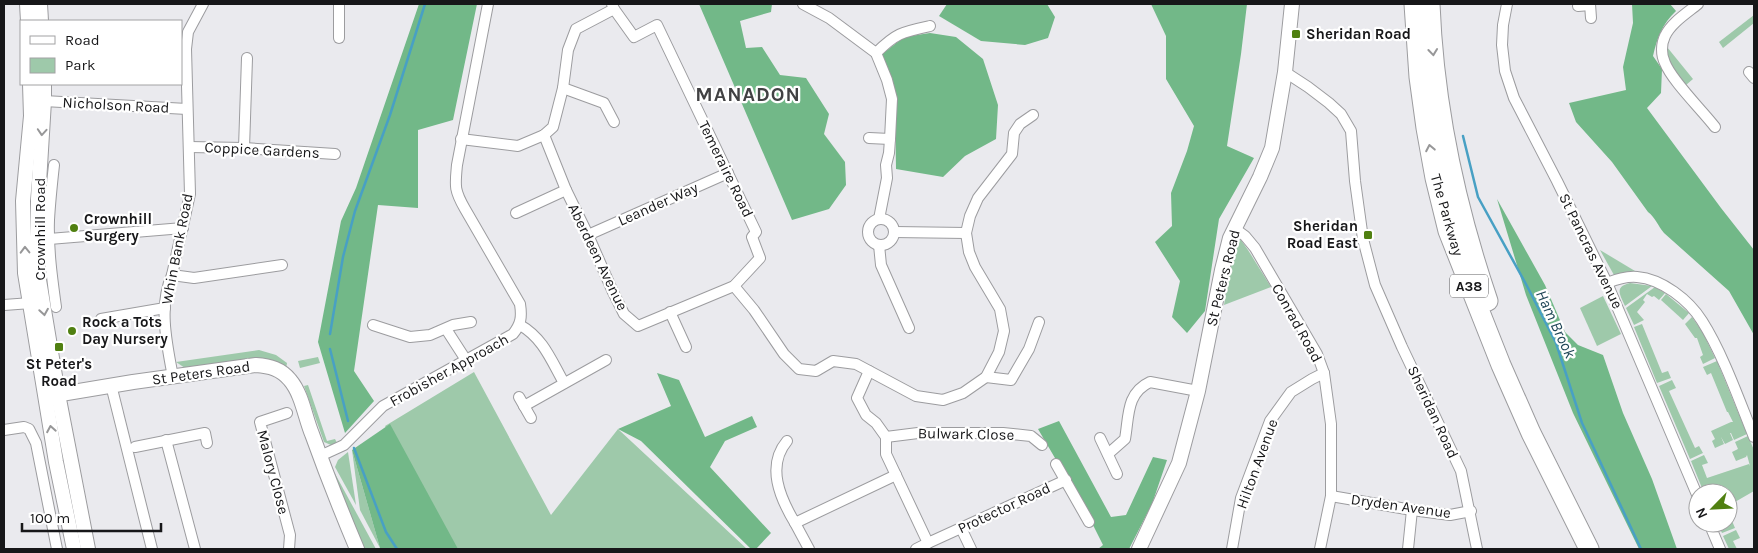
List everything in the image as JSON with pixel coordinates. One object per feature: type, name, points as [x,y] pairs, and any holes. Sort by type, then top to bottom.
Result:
[{"type":"highway","name":"The Parkway","points":[[1414,4],[1419,77],[1426,128],[1448,231],[1500,365],[1531,433],[1589,549]]},
{"type":"highway","name":"The Parkway","points":[[1430,4],[1441,123],[1467,235],[1506,351],[1600,549]]},
{"type":"street","points":[[27,4],[28,20]]},
{"type":"street","points":[[40,4],[41,20]]},
{"type":"street","name":"Whin Bank Road","points":[[173,377],[165,308],[168,284],[172,275],[190,194],[186,49],[188,32],[203,4]]},
{"type":"street","points":[[339,4],[339,38]]},
{"type":"street","name":"Frobisher Approach","points":[[320,456],[344,445],[383,406],[513,334],[520,326],[522,316],[520,304],[456,194],[455,186],[457,164],[488,4]]},
{"type":"street","points":[[803,4],[829,18],[876,53],[887,80],[892,99],[889,153],[886,165],[888,178],[879,219],[870,225],[868,234],[870,240],[879,245],[885,245],[891,241],[894,232],[890,222],[879,219]]},
{"type":"street","name":"St Peters Road","points":[[1139,549],[1179,463],[1198,391],[1230,238],[1272,148],[1285,72],[1292,4]]},
{"type":"street","name":"St Pancras Avenue","points":[[1507,4],[1502,45],[1505,70],[1514,98],[1565,196],[1607,283],[1692,483]]},
{"type":"street","points":[[1698,4],[1667,32],[1662,46],[1662,56],[1673,75],[1715,127]]},
{"type":"street","points":[[1578,6],[1590,5],[1591,18]]},
{"type":"street","points":[[462,139],[518,146],[544,135],[553,127],[563,88],[568,50],[576,29],[613,6]]},
{"type":"street","name":"Temeraire Road","points":[[613,6],[634,37],[657,25],[756,232],[752,237],[760,258],[734,286]]},
{"type":"street","points":[[876,53],[887,42],[903,31],[930,26]]},
{"type":"street","points":[[244,148],[247,58]]},
{"type":"street","name":"Sheridan Road","points":[[1285,72],[1329,103],[1341,114],[1351,131],[1355,181],[1363,239],[1375,285],[1461,470],[1471,511],[1477,549]]},
{"type":"street","name":"Crownhill Road","points":[[30,85],[31,116],[24,201],[25,273],[88,549]]},
{"type":"street","name":"Crownhill Road","points":[[44,85],[38,199],[43,239],[51,270],[56,307]]},
{"type":"street","points":[[563,88],[604,103],[614,122]]},
{"type":"street","name":"Nicholson Road","points":[[44,102],[187,109]]},
{"type":"street","points":[[734,286],[754,310],[784,354],[799,369],[816,371],[833,361],[856,364],[916,396],[943,400],[963,393],[986,377],[999,352],[1004,331],[1000,309],[975,267],[969,252],[966,233],[970,216],[978,198],[1012,154],[1014,133],[1020,124],[1033,115]]},
{"type":"street","name":"Aberdeen Avenue","points":[[544,135],[566,190],[624,314],[638,326],[734,286]]},
{"type":"street","points":[[869,138],[890,139]]},
{"type":"street","name":"Coppice Gardens","points":[[189,147],[244,148],[336,154]]},
{"type":"street","name":"Crownhill Road","points":[[54,165],[49,218],[43,239],[38,274],[60,482],[74,549]]},
{"type":"street","name":"Leander Way","points":[[588,235],[728,173]]},
{"type":"street","name":"Aberdeen Avenue","points":[[516,213],[566,190]]},
{"type":"street","points":[[43,239],[183,228]]},
{"type":"street","name":"Conrad Road","points":[[1234,228],[1245,236],[1255,248],[1317,354],[1324,374],[1331,424],[1331,496],[1320,549]]},
{"type":"street","points":[[894,232],[966,233]]},
{"type":"street","points":[[879,245],[881,265],[909,328]]},
{"type":"street","points":[[172,275],[194,278],[282,265]]},
{"type":"street","points":[[1607,283],[1623,277],[1644,278],[1668,289],[1694,311],[1710,335],[1754,437]]},
{"type":"street","points":[[4,305],[31,302]]},
{"type":"street","points":[[101,319],[165,308]]},
{"type":"street","points":[[670,312],[686,347]]},
{"type":"street","points":[[374,325],[410,337],[430,334],[453,325],[471,322]]},
{"type":"street","points":[[986,377],[1011,380],[1029,348],[1039,322]]},
{"type":"street","points":[[520,326],[530,331],[540,341],[564,383]]},
{"type":"street","points":[[446,329],[466,360]]},
{"type":"street","points":[[531,418],[521,401],[564,383],[606,360]]},
{"type":"street","name":"St Peters Road","points":[[52,395],[256,365],[277,369],[285,374],[297,389],[320,456],[358,549]]},
{"type":"street","points":[[869,371],[857,398],[866,415],[876,423],[886,437],[886,454],[928,543]]},
{"type":"street","name":"Hilton Avenue","points":[[1232,549],[1241,498],[1270,421],[1291,392],[1324,374]]},
{"type":"street","points":[[1108,454],[1125,439],[1131,399],[1142,386],[1150,382],[1198,391]]},
{"type":"street","points":[[111,385],[152,549]]},
{"type":"street","name":"Malory Close","points":[[287,413],[260,422],[290,535],[289,549]]},
{"type":"street","points":[[4,430],[24,427],[29,429],[36,443],[57,549]]},
{"type":"street","points":[[135,447],[205,433],[207,443]]},
{"type":"street","name":"Bulwark Close","points":[[886,437],[918,433],[1003,433],[1031,436],[1042,445]]},
{"type":"street","points":[[1100,438],[1117,474]]},
{"type":"street","points":[[166,440],[195,549]]},
{"type":"street","points":[[787,440],[780,449],[776,462],[777,474],[782,498],[809,549]]},
{"type":"street","points":[[1056,464],[1089,522]]},
{"type":"street","points":[[795,523],[896,475]]},
{"type":"street","name":"Protector Road","points":[[916,549],[1066,480]]},
{"type":"street","name":"Dryden Avenue","points":[[1331,496],[1450,515],[1471,511]]},
{"type":"street","points":[[1408,549],[1412,510]]},
{"type":"street","points":[[961,528],[971,549]]},
{"type":"street","points":[[1713,533],[1720,549]]},
{"type":"green space","points":[[419,4],[477,4],[453,120],[418,130],[418,208],[378,205],[354,371],[374,401],[345,433],[318,342],[341,221],[356,188]]},
{"type":"green space","points":[[699,4],[772,4],[771,12],[740,21],[746,48],[762,47],[780,75],[806,78],[829,114],[824,134],[845,162],[846,185],[829,209],[792,220]]},
{"type":"green space","points":[[947,4],[1047,4],[1055,17],[1048,38],[1025,45],[981,41],[939,16]]},
{"type":"green space","points":[[1151,4],[1247,4],[1227,146],[1254,158],[1219,219],[1205,311],[1187,333],[1172,317],[1180,281],[1155,242],[1172,226],[1171,193],[1194,126],[1166,79],[1166,36]]},
{"type":"green space","points":[[1632,4],[1670,4],[1676,11],[1664,26],[1656,43],[1653,56],[1662,69],[1661,93],[1647,108],[1754,250],[1754,335],[1729,291],[1664,233],[1612,162],[1576,122],[1569,103],[1626,90],[1623,67],[1633,23]]},
{"type":"green space","points":[[1754,15],[1754,23],[1723,48],[1719,42]]},
{"type":"green space","points":[[930,33],[956,37],[983,59],[998,105],[996,139],[965,156],[943,177],[896,169],[895,101],[881,55],[904,37]]},
{"type":"green space","points":[[1667,47],[1693,79],[1686,85],[1675,72]]},
{"type":"green space","points":[[1497,199],[1545,285],[1565,332],[1578,345],[1603,355],[1623,413],[1652,479],[1677,549],[1639,549],[1573,413],[1526,295]]},
{"type":"green space","points":[[1241,240],[1271,287],[1224,305],[1232,254],[1237,241]]},
{"type":"green space","points":[[1600,250],[1635,271],[1614,275]]},
{"type":"green space","points":[[1630,283],[1652,286],[1625,306],[1620,295],[1620,289]]},
{"type":"green space","points":[[1655,287],[1665,293],[1659,300],[1647,294],[1643,300],[1645,302],[1637,312],[1644,320],[1634,325],[1626,308]]},
{"type":"green space","points":[[1666,294],[1689,313],[1683,320],[1661,300]]},
{"type":"green space","points":[[1603,296],[1621,334],[1597,346],[1580,308]]},
{"type":"green space","points":[[1692,317],[1703,333],[1715,358],[1703,364],[1700,357],[1703,355],[1697,338],[1695,338],[1685,324]]},
{"type":"green space","points":[[1642,324],[1662,373],[1668,371],[1671,378],[1657,383],[1634,327]]},
{"type":"green space","points":[[259,350],[276,355],[287,363],[286,369],[185,368],[176,362]]},
{"type":"green space","points":[[318,357],[320,363],[300,368],[298,361]]},
{"type":"green space","points":[[1717,361],[1747,434],[1734,440],[1730,433],[1733,440],[1725,444],[1721,437],[1724,444],[1715,448],[1712,441],[1715,439],[1711,431],[1733,422],[1711,373],[1707,375],[1703,367]]},
{"type":"green space","points":[[474,372],[551,515],[618,429],[747,549],[449,549],[385,426]]},
{"type":"green space","points":[[657,373],[679,380],[705,437],[752,416],[757,427],[725,441],[710,467],[771,533],[756,549],[751,549],[641,441],[618,429],[671,406]]},
{"type":"green space","points":[[1672,380],[1676,388],[1669,391],[1695,448],[1699,446],[1703,453],[1690,459],[1659,386]]},
{"type":"green space","points":[[308,385],[327,441],[335,439],[337,443],[331,445],[324,442],[304,386]]},
{"type":"green space","points":[[1059,421],[1111,517],[1126,515],[1153,457],[1167,460],[1152,504],[1129,549],[1098,549],[1103,545],[1086,511],[1038,429]]},
{"type":"green space","points":[[390,424],[458,549],[380,548],[352,450]]},
{"type":"green space","points":[[1748,436],[1754,450],[1754,491],[1738,500],[1738,483],[1700,483],[1691,461],[1704,455],[1708,463],[1702,465],[1707,478],[1749,464],[1750,466],[1747,455],[1736,461],[1732,452],[1738,449],[1735,442]]},
{"type":"green space","points":[[352,450],[380,548],[360,510]]},
{"type":"green space","points":[[348,452],[356,505],[335,467],[338,460]]},
{"type":"green space","points":[[333,470],[376,549],[363,549],[329,471]]},
{"type":"green space","points":[[1730,533],[1738,533],[1740,538],[1733,541],[1737,549],[1729,549],[1723,536]]},
{"type":"waterway","points":[[330,334],[343,257],[355,211],[390,115],[425,4]]},
{"type":"waterway","name":"Ham Brook","points":[[1463,136],[1478,197],[1556,343],[1582,423],[1641,549]]},
{"type":"waterway","points":[[330,349],[348,421]]},
{"type":"waterway","points":[[354,448],[386,532],[397,549]]},
{"type":"place","name":"Sheridan Road","points":[[1296,34]]},
{"type":"place","name":"Crownhill Surgery","points":[[74,228]]},
{"type":"place","name":"Sheridan Road East","points":[[1368,235]]},
{"type":"place","name":"Rock a Tots Day Nursery","points":[[72,331]]},
{"type":"place","name":"St Peter's Road","points":[[59,347]]},
{"type":"district","name":"MANADON","points":[[748,94]]}]
